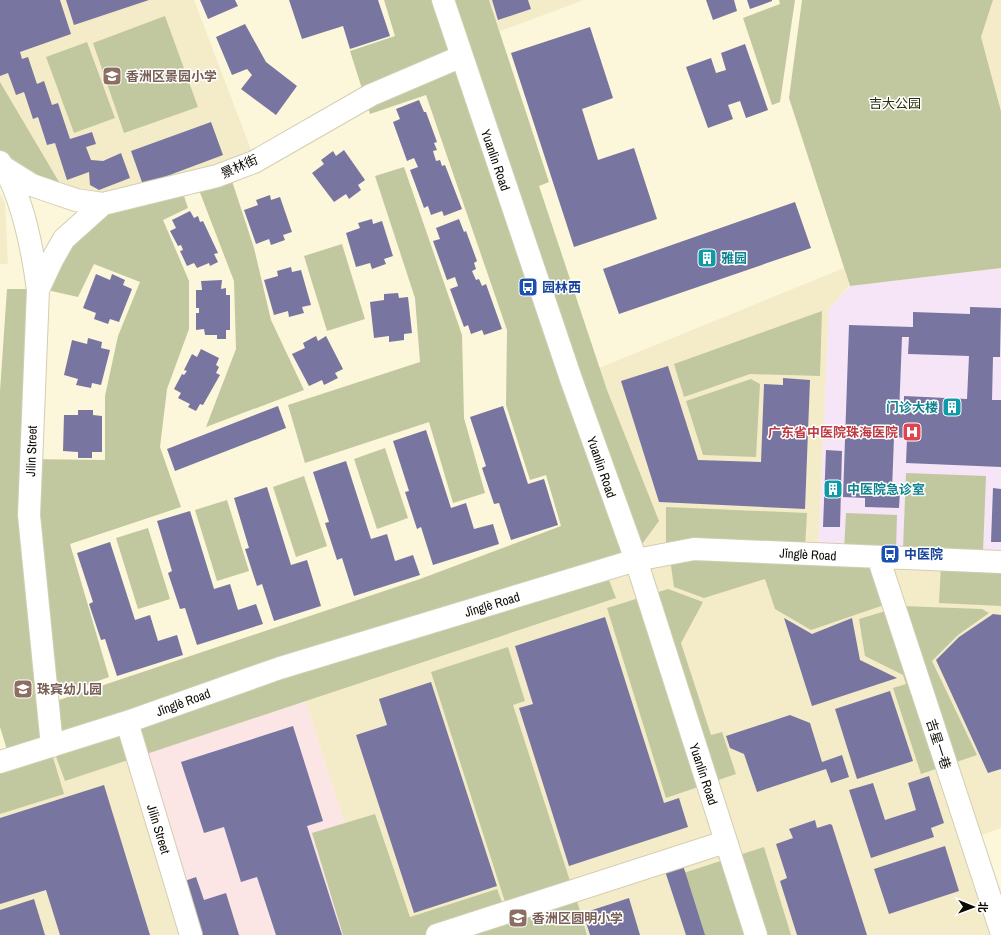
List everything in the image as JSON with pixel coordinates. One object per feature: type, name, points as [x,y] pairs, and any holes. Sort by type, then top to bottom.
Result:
[{"type":"street","name":"Yuanlin Road","points":[[443,0],[460,57],[610,492],[636,560],[756,935]]},
{"type":"street","name":"景林街","points":[[2,165],[32,185],[76,200],[103,204],[217,176],[254,162],[290,139],[376,93],[460,57]]},
{"type":"street","name":"Jilin Street","points":[[2,165],[25,226],[33,257],[38,290],[29,515],[52,746]]},
{"type":"street","points":[[38,290],[64,239],[103,204]]},
{"type":"street","name":"Jǐnglè Road","points":[[0,762],[127,722],[280,668],[636,560],[694,549],[1001,562]]},
{"type":"street","name":"吉星一巷","points":[[878,557],[1001,931]]},
{"type":"street","name":"Jilin Street","points":[[127,722],[192,935]]},
{"type":"street","points":[[437,935],[725,842]]},
{"type":"shaded area","name":"香洲区景园小学","points":[[0,0],[194,0],[255,160],[77,200],[0,152]]},
{"type":"shaded area","points":[[443,0],[584,0],[458,47]]},
{"type":"shaded area","points":[[993,0],[1001,0],[1001,110],[981,37]]},
{"type":"shaded area","points":[[0,194],[5,202],[8,264],[0,264]]},
{"type":"shaded area","points":[[844,268],[849,286],[829,309],[818,554],[1001,563],[1001,828],[971,839],[1001,935],[380,935],[294,664],[636,561],[572,379]]},
{"type":"shaded area","name":"广东省中医院珠海医院","points":[[1001,268],[1001,562],[818,554],[829,309],[850,286]]},
{"type":"shaded area","points":[[294,664],[380,935],[192,935],[127,723]]},
{"type":"shaded area","points":[[127,723],[191,935],[0,935],[0,762]]},
{"type":"green space","points":[[384,0],[489,0],[549,182],[539,186],[607,390],[659,521],[631,559],[56,739],[53,702],[420,579],[561,526],[546,475],[530,480],[506,405],[507,330],[426,95],[370,114],[350,51],[395,36]]},
{"type":"green space","points":[[779,0],[795,0],[780,102],[772,105],[743,18],[780,4]]},
{"type":"green space","name":"吉大公园","points":[[802,0],[993,0],[981,37],[1001,111],[1001,268],[850,286],[789,98]]},
{"type":"green space","points":[[165,16],[198,107],[124,133],[93,43]]},
{"type":"green space","points":[[87,42],[115,118],[74,133],[46,57]]},
{"type":"green space","points":[[0,82],[62,187],[0,161]]},
{"type":"green space","points":[[404,167],[462,335],[464,418],[485,493],[453,503],[429,422],[305,463],[288,405],[420,362],[415,298],[375,176]]},
{"type":"green space","points":[[231,178],[254,248],[271,320],[304,390],[206,427],[236,349],[234,281],[199,190]]},
{"type":"green space","points":[[183,193],[188,208],[163,220],[189,281],[189,329],[167,389],[160,447],[181,507],[70,544],[109,677],[42,701],[47,740],[8,753],[0,727],[0,391],[7,289],[29,289],[24,459],[105,460],[105,396],[118,336],[140,282],[94,264],[78,297],[47,290],[69,245],[109,210]]},
{"type":"green space","points":[[342,244],[365,319],[327,331],[304,256]]},
{"type":"green space","points":[[822,311],[820,376],[750,374],[684,397],[674,364]]},
{"type":"green space","points":[[751,379],[760,384],[756,457],[703,455],[686,401]]},
{"type":"green space","points":[[385,448],[408,518],[377,529],[354,459]]},
{"type":"green space","points":[[906,473],[986,476],[983,552],[903,549]]},
{"type":"green space","points":[[304,476],[327,546],[296,557],[273,487]]},
{"type":"green space","points":[[227,500],[249,571],[217,581],[195,510]]},
{"type":"green space","points":[[666,507],[807,513],[805,548],[666,547]]},
{"type":"green space","points":[[846,513],[897,515],[896,551],[844,549]]},
{"type":"green space","points":[[148,528],[170,599],[138,609],[116,538]]},
{"type":"green space","points":[[670,559],[874,562],[887,604],[811,630],[775,609],[765,579],[704,598],[674,587]]},
{"type":"green space","points":[[941,565],[1001,567],[1001,606],[939,603]]},
{"type":"green space","points":[[607,575],[616,598],[65,781],[55,754],[279,675]]},
{"type":"green space","points":[[668,589],[703,602],[681,643],[711,735],[722,732],[736,774],[666,798],[607,608]]},
{"type":"green space","points":[[902,606],[982,609],[989,613],[958,635],[932,661],[977,755],[921,774],[893,688],[906,684],[903,675],[865,656],[859,619]]},
{"type":"green space","points":[[508,647],[525,701],[513,705],[571,884],[506,905],[431,672]]},
{"type":"green space","points":[[52,754],[64,794],[0,814],[0,770]]},
{"type":"green space","points":[[375,814],[410,917],[497,889],[505,910],[573,887],[587,935],[343,935],[312,833]]},
{"type":"green space","points":[[764,847],[791,935],[689,935],[671,877]]},
{"type":"building","points":[[0,0],[60,0],[71,34],[20,52],[22,59],[28,57],[37,84],[44,81],[52,105],[58,103],[70,139],[92,132],[96,144],[86,147],[91,160],[103,161],[121,153],[130,178],[99,190],[90,185],[89,172],[67,180],[55,143],[47,145],[38,117],[33,119],[24,92],[16,95],[8,73],[0,76]]},
{"type":"building","points":[[66,0],[149,0],[74,25]]},
{"type":"building","points":[[200,0],[235,0],[238,6],[208,19]]},
{"type":"building","points":[[289,0],[378,0],[390,36],[350,49],[343,26],[302,39]]},
{"type":"building","points":[[492,0],[528,0],[531,9],[498,20]]},
{"type":"building","points":[[706,0],[734,0],[737,11],[713,20]]},
{"type":"building","points":[[747,0],[772,0],[772,1],[750,9]]},
{"type":"building","points":[[245,24],[266,62],[297,86],[276,115],[241,89],[252,75],[247,69],[232,75],[216,37]]},
{"type":"building","points":[[590,27],[613,98],[582,109],[598,160],[634,148],[657,219],[574,247],[511,53]]},
{"type":"building","points":[[745,44],[768,110],[746,118],[740,101],[728,105],[733,119],[708,128],[686,67],[711,58],[716,73],[726,70],[721,53]]},
{"type":"building","points":[[419,100],[424,112],[426,112],[437,142],[434,143],[437,150],[433,151],[436,161],[440,160],[442,166],[445,165],[462,209],[444,216],[442,211],[431,215],[428,206],[424,208],[410,170],[418,167],[414,158],[407,161],[393,122],[400,119],[396,109]]},
{"type":"building","points":[[211,122],[223,155],[143,185],[131,151]]},
{"type":"building","points":[[344,150],[365,180],[358,185],[361,190],[349,199],[346,194],[334,202],[312,173],[324,164],[321,160],[333,151],[336,156]]},
{"type":"building","points":[[270,195],[271,200],[280,197],[292,232],[283,235],[285,240],[271,245],[269,239],[256,244],[244,210],[258,205],[256,200]]},
{"type":"building","name":"雅园","points":[[795,202],[811,248],[619,314],[603,269]]},
{"type":"building","points":[[190,211],[194,218],[198,216],[200,222],[203,221],[218,253],[214,254],[218,262],[210,266],[209,263],[197,268],[194,263],[187,266],[180,251],[183,250],[181,245],[178,246],[170,231],[176,228],[172,220]]},
{"type":"building","points":[[372,219],[373,224],[382,221],[393,256],[384,259],[386,264],[372,269],[370,263],[356,267],[346,233],[360,228],[358,223]]},
{"type":"building","points":[[459,219],[464,232],[466,231],[477,261],[474,263],[476,269],[472,271],[476,280],[479,279],[482,286],[486,284],[502,329],[484,335],[482,330],[471,334],[468,325],[464,327],[450,289],[458,286],[455,277],[447,280],[433,241],[440,239],[436,228]]},
{"type":"building","points":[[291,267],[292,272],[301,270],[311,305],[302,307],[304,313],[289,317],[288,311],[274,315],[264,280],[278,276],[277,271]]},
{"type":"building","points":[[96,274],[110,280],[112,274],[125,280],[123,285],[132,289],[119,322],[110,319],[108,324],[94,319],[96,313],[83,308]]},
{"type":"building","points":[[222,280],[221,289],[226,288],[226,295],[230,295],[230,330],[226,330],[226,339],[217,339],[217,335],[205,335],[204,329],[196,330],[196,313],[199,313],[199,308],[196,308],[196,290],[202,290],[201,281]]},
{"type":"building","points":[[398,293],[399,298],[408,297],[412,333],[404,334],[404,340],[389,342],[389,336],[374,338],[370,302],[384,300],[384,294]]},
{"type":"building","name":"门诊大楼","points":[[970,307],[1001,308],[1000,357],[993,357],[992,400],[1001,400],[1001,467],[906,463],[907,438],[894,437],[892,490],[900,491],[899,508],[865,507],[865,498],[843,497],[849,325],[913,327],[913,312],[970,314]],"holes":[[[902,337],[909,337],[908,354],[969,356],[967,399],[904,396],[904,414],[899,414]]]},
{"type":"building","points":[[316,336],[318,341],[326,336],[343,369],[335,373],[338,378],[324,385],[322,380],[309,386],[292,354],[305,348],[303,343]]},
{"type":"building","points":[[88,338],[102,342],[101,348],[110,350],[101,385],[92,383],[91,388],[76,385],[78,379],[64,375],[72,340],[87,344]]},
{"type":"building","points":[[201,349],[219,358],[216,365],[219,367],[216,373],[220,375],[203,405],[200,404],[196,411],[188,407],[190,404],[178,398],[181,393],[174,389],[182,374],[184,375],[187,371],[184,370],[192,354],[197,357]]},
{"type":"building","points":[[668,366],[698,460],[761,462],[764,384],[783,385],[783,378],[810,380],[805,509],[659,502],[621,381]]},
{"type":"building","points":[[278,406],[286,428],[175,471],[167,449]]},
{"type":"building","points":[[503,406],[528,484],[544,479],[558,525],[511,540],[499,503],[494,504],[482,468],[486,466],[470,417]]},
{"type":"building","points":[[78,410],[93,410],[93,415],[102,416],[102,452],[92,452],[92,458],[78,458],[78,452],[63,451],[64,415],[78,415]]},
{"type":"building","points":[[426,430],[451,508],[466,503],[474,529],[493,524],[499,544],[433,565],[421,527],[417,529],[405,492],[409,491],[393,441]]},
{"type":"building","name":"中医院急诊室","points":[[826,450],[842,451],[840,527],[823,527]]},
{"type":"building","points":[[346,461],[371,539],[387,534],[395,561],[413,555],[420,575],[354,596],[342,558],[337,560],[325,523],[329,522],[313,472]]},
{"type":"building","points":[[267,487],[291,565],[307,560],[321,606],[274,621],[262,584],[257,586],[245,549],[249,548],[234,498]]},
{"type":"building","points":[[993,488],[1001,489],[1001,542],[991,542]]},
{"type":"building","points":[[190,511],[214,589],[230,584],[238,610],[256,604],[263,624],[197,645],[185,608],[180,609],[168,573],[172,571],[157,521]]},
{"type":"building","points":[[110,542],[135,620],[150,615],[158,641],[177,635],[183,655],[117,676],[105,639],[101,640],[89,604],[93,602],[77,553]]},
{"type":"building","points":[[993,614],[1001,615],[1001,769],[988,773],[936,660],[959,637]]},
{"type":"building","points":[[605,617],[664,803],[679,798],[688,827],[569,866],[519,708],[533,704],[515,646]]},
{"type":"building","points":[[784,618],[812,634],[852,618],[860,660],[897,678],[812,706]]},
{"type":"building","points":[[431,682],[497,886],[414,913],[356,735],[387,725],[379,699]]},
{"type":"building","points":[[890,691],[913,761],[857,779],[835,709]]},
{"type":"building","points":[[790,715],[810,723],[822,762],[842,755],[849,777],[831,783],[826,769],[757,792],[744,754],[730,748],[726,736]]},
{"type":"building","points":[[293,726],[323,821],[307,826],[342,935],[276,935],[257,877],[241,882],[224,827],[204,833],[181,762]]},
{"type":"building","points":[[929,776],[944,823],[931,828],[934,837],[871,858],[849,790],[873,783],[885,820],[916,810],[908,783]]},
{"type":"building","points":[[104,785],[150,935],[60,935],[46,890],[0,904],[0,818]]},
{"type":"building","points":[[815,820],[817,828],[830,824],[832,825],[867,935],[797,935],[780,881],[787,878],[776,844],[793,838],[789,829]]},
{"type":"building","points":[[945,846],[959,891],[889,914],[874,869]]},
{"type":"building","points":[[682,862],[705,935],[686,935],[664,868]]},
{"type":"building","points":[[196,877],[204,900],[226,893],[239,935],[195,935],[179,883]]},
{"type":"building","points":[[629,898],[640,935],[590,935],[583,913]]},
{"type":"building","points":[[34,899],[45,935],[0,935],[0,910]]},
{"type":"place","name":"香洲区景园小学","points":[[112,76]]},
{"type":"place","name":"雅园","points":[[707,258]]},
{"type":"place","name":"园林西","points":[[528,287]]},
{"type":"place","name":"门诊大楼","points":[[952,407]]},
{"type":"place","name":"广东省中医院珠海医院","points":[[912,432]]},
{"type":"place","name":"中医院急诊室","points":[[833,489]]},
{"type":"place","name":"中医院","points":[[890,554]]},
{"type":"place","name":"珠宾幼儿园","points":[[23,689]]},
{"type":"place","name":"香洲区圆明小学","points":[[518,918]]}]
